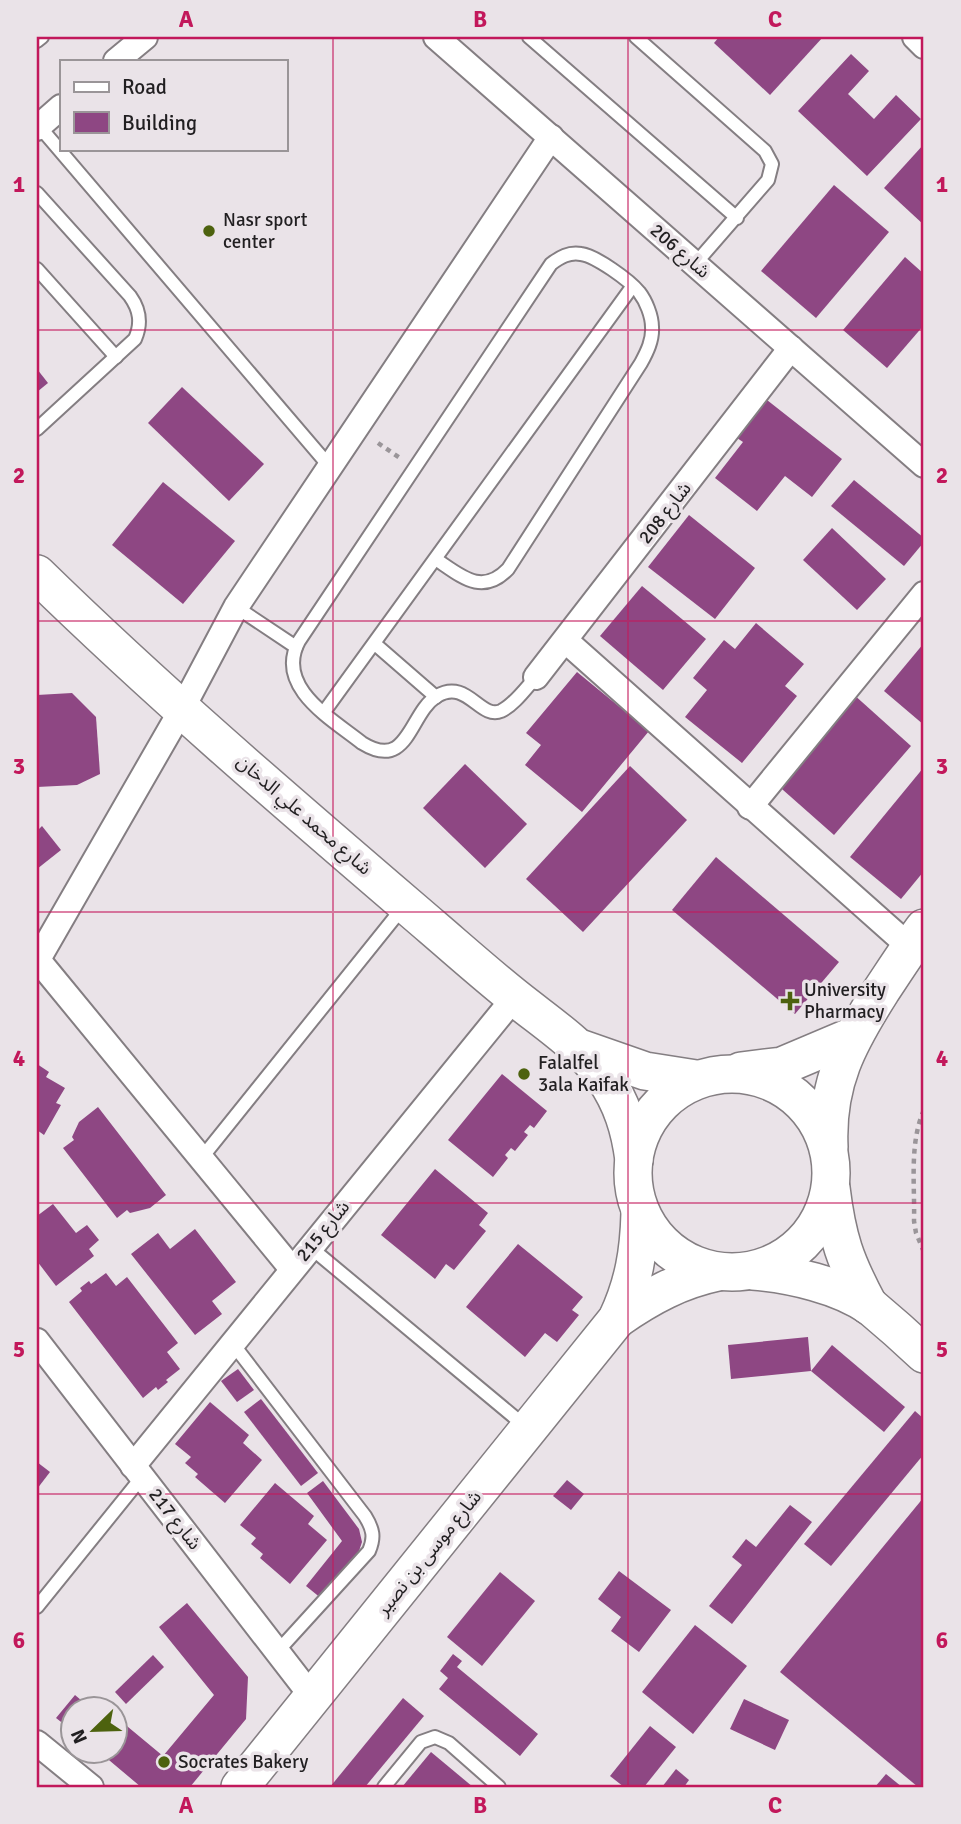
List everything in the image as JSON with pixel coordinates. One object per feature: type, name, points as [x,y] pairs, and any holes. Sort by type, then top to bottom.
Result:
[{"type":"street","points":[[117,60],[145,37]]},
{"type":"street","name":"شارع 206","points":[[436,37],[924,465]]},
{"type":"street","points":[[915,37],[924,46]]},
{"type":"street","points":[[38,127],[60,108]]},
{"type":"street","points":[[292,1269],[37,960],[183,709],[236,607],[551,138]]},
{"type":"street","name":"شارع 208","points":[[536,677],[792,348]]},
{"type":"street","name":"شارع محمد علي الدخان","points":[[40,583],[405,904],[514,998],[578,1048],[603,1075],[617,1098],[630,1132],[634,1160]]},
{"type":"street","points":[[750,807],[924,594]]},
{"type":"street","points":[[566,641],[750,807],[917,938],[853,1036],[837,1075],[832,1098],[830,1170],[822,1214],[805,1240],[781,1260],[735,1272]]},
{"type":"street","name":"شارع 215","points":[[138,1471],[292,1269],[514,998]]},
{"type":"street","points":[[853,1036],[782,1066],[710,1076],[669,1094],[648,1117],[636,1145],[632,1179],[640,1213],[659,1241],[686,1262],[735,1272],[802,1278],[835,1290],[869,1306],[924,1353]]},
{"type":"street","name":"شارع محمد علي الدخان","points":[[578,1048],[645,1071],[710,1076]]},
{"type":"street","points":[[710,1076],[753,1075],[780,1086],[804,1104],[820,1128],[830,1170],[838,1238],[851,1273],[869,1306]]},
{"type":"street","name":"شارع موسى بن نصير","points":[[240,1787],[617,1318],[629,1294],[637,1262],[640,1213]]},
{"type":"street","name":"شارع موسى بن نصير","points":[[617,1318],[673,1285],[692,1278],[735,1272]]},
{"type":"street","name":"شارع 217","points":[[37,1340],[313,1698]]},
{"type":"street","points":[[37,1743],[91,1787]]},
{"type":"lane","points":[[37,41],[42,37]]},
{"type":"lane","points":[[529,37],[737,218]]},
{"type":"lane","points":[[636,37],[770,157],[772,173],[768,180],[695,264]]},
{"type":"lane","points":[[38,127],[330,467]]},
{"type":"lane","points":[[37,194],[130,296],[138,309],[140,324],[135,339],[37,429]]},
{"type":"lane","points":[[437,560],[474,582],[491,582],[508,569],[650,346],[652,328],[649,309],[639,293],[593,257],[571,253],[551,264],[296,647],[293,672],[304,695],[362,743],[371,749],[382,751],[402,744],[429,702],[436,697],[451,691],[460,692],[489,712],[496,713],[504,710],[536,677]]},
{"type":"lane","points":[[37,269],[116,357]]},
{"type":"lane","points":[[324,712],[437,560],[632,287]]},
{"type":"lane","points":[[236,607],[296,647]]},
{"type":"lane","points":[[375,644],[436,697]]},
{"type":"lane","points":[[200,1160],[405,904]]},
{"type":"lane","points":[[310,1247],[529,1429]]},
{"type":"lane","points":[[233,1344],[365,1516],[373,1532],[369,1552],[277,1652]]},
{"type":"lane","points":[[37,1607],[138,1471]]},
{"type":"lane","points":[[384,1787],[421,1742],[435,1737],[449,1742],[493,1786]]},
{"type":"path","points":[[356,428],[415,469]]},
{"type":"path","points":[[924,1110],[916,1142],[914,1221],[924,1252]]},
{"type":"building","points":[[719,37],[823,37],[770,95],[714,43]]},
{"type":"building","points":[[851,54],[869,71],[848,94],[874,119],[896,95],[921,119],[867,176],[798,111]]},
{"type":"building","points":[[924,144],[924,225],[884,188]]},
{"type":"building","points":[[834,185],[889,232],[816,318],[761,271]]},
{"type":"building","points":[[905,257],[924,274],[924,325],[887,368],[843,330]]},
{"type":"building","points":[[37,369],[48,383],[37,392]]},
{"type":"building","points":[[182,387],[264,464],[229,501],[148,423]]},
{"type":"building","points":[[767,400],[842,459],[812,497],[785,476],[757,511],[715,478],[743,442],[737,438]]},
{"type":"building","points":[[854,480],[924,538],[924,542],[904,566],[831,506]]},
{"type":"building","points":[[163,482],[235,541],[183,604],[112,545]]},
{"type":"building","points":[[689,515],[755,568],[715,619],[648,567]]},
{"type":"building","points":[[832,528],[886,579],[857,610],[803,560]]},
{"type":"building","points":[[642,586],[706,639],[663,690],[600,636]]},
{"type":"building","points":[[756,623],[804,664],[785,686],[797,696],[742,763],[685,717],[707,690],[693,678],[724,640],[735,649]]},
{"type":"building","points":[[924,643],[924,725],[884,691]]},
{"type":"building","points":[[577,672],[649,731],[582,812],[525,765],[541,745],[526,733]]},
{"type":"building","points":[[72,693],[96,717],[100,774],[77,785],[37,787],[37,695]]},
{"type":"building","points":[[852,693],[911,746],[834,835],[774,782]]},
{"type":"building","points":[[465,764],[527,824],[485,868],[423,808]]},
{"type":"building","points":[[630,766],[687,820],[583,932],[526,879]]},
{"type":"building","points":[[924,767],[924,871],[901,899],[850,857]]},
{"type":"building","points":[[42,826],[61,850],[37,869],[37,831]]},
{"type":"building","points":[[716,857],[839,962],[795,1014],[672,910]]},
{"type":"building","points":[[37,1064],[49,1072],[46,1077],[65,1088],[56,1103],[61,1105],[44,1135],[37,1130]]},
{"type":"building","points":[[502,1074],[547,1111],[534,1128],[530,1125],[524,1132],[528,1135],[515,1151],[511,1148],[505,1155],[508,1158],[493,1177],[448,1140]]},
{"type":"building","points":[[98,1107],[166,1195],[150,1208],[130,1213],[127,1210],[117,1218],[63,1148],[74,1140],[72,1137],[79,1122]]},
{"type":"building","points":[[435,1169],[488,1213],[479,1225],[486,1231],[454,1270],[446,1264],[435,1279],[381,1235]]},
{"type":"building","points":[[53,1204],[76,1233],[87,1225],[99,1240],[89,1249],[94,1256],[56,1286],[37,1261],[37,1216]]},
{"type":"building","points":[[195,1229],[236,1282],[212,1301],[222,1314],[195,1335],[131,1254],[158,1233],[170,1249]]},
{"type":"building","points":[[518,1244],[583,1297],[572,1310],[579,1315],[557,1342],[545,1333],[525,1357],[466,1307]]},
{"type":"building","points":[[106,1273],[116,1286],[127,1277],[178,1343],[167,1352],[180,1369],[158,1390],[156,1387],[143,1398],[69,1302],[82,1291],[80,1288]]},
{"type":"building","points":[[808,1337],[811,1371],[731,1379],[728,1345]]},
{"type":"building","points":[[832,1345],[905,1407],[884,1432],[811,1371]]},
{"type":"building","points":[[238,1369],[254,1390],[237,1402],[221,1381]]},
{"type":"building","points":[[261,1399],[318,1473],[301,1486],[244,1412]]},
{"type":"building","points":[[210,1402],[249,1435],[243,1443],[262,1460],[225,1503],[195,1477],[198,1474],[185,1463],[191,1457],[175,1444]]},
{"type":"building","points":[[915,1411],[924,1419],[924,1454],[831,1566],[804,1544]]},
{"type":"building","points":[[37,1462],[50,1472],[37,1489]]},
{"type":"building","points":[[567,1480],[584,1494],[571,1510],[553,1496]]},
{"type":"building","points":[[323,1481],[359,1529],[362,1542],[358,1554],[322,1599],[306,1586],[342,1541],[307,1493]]},
{"type":"building","points":[[275,1483],[314,1516],[308,1524],[327,1540],[290,1584],[260,1558],[263,1554],[251,1544],[256,1538],[240,1525]]},
{"type":"building","points":[[924,1497],[924,1787],[918,1787],[780,1672]]},
{"type":"building","points":[[790,1505],[812,1522],[732,1624],[709,1606],[742,1565],[732,1557],[746,1539],[756,1547]]},
{"type":"building","points":[[619,1571],[671,1610],[639,1652],[611,1631],[621,1617],[598,1599]]},
{"type":"building","points":[[500,1572],[535,1601],[482,1666],[447,1637]]},
{"type":"building","points":[[187,1603],[248,1677],[246,1719],[190,1787],[141,1787],[114,1764],[130,1764],[130,1729],[163,1756],[214,1695],[159,1627]]},
{"type":"building","points":[[695,1625],[747,1666],[693,1734],[642,1692]]},
{"type":"building","points":[[453,1654],[462,1661],[457,1667],[538,1734],[520,1756],[439,1689],[448,1678],[440,1671]]},
{"type":"building","points":[[153,1655],[164,1667],[130,1700],[130,1694],[115,1692]]},
{"type":"building","points":[[403,1698],[424,1716],[365,1787],[330,1787]]},
{"type":"building","points":[[744,1699],[789,1720],[775,1750],[730,1729]]},
{"type":"building","points":[[650,1726],[676,1747],[644,1787],[624,1787],[610,1776]]},
{"type":"building","points":[[431,1752],[473,1787],[402,1787]]},
{"type":"building","points":[[676,1769],[689,1780],[684,1787],[662,1787]]},
{"type":"building","points":[[886,1774],[902,1787],[875,1787]]},
{"type":"place","name":"Nasr sport center","points":[[209,231]]},
{"type":"place","name":"University Pharmacy","points":[[790,1001]]},
{"type":"place","name":"Falalfel 3ala Kaifak","points":[[524,1074]]},
{"type":"place","name":"Socrates Bakery","points":[[164,1762]]}]
